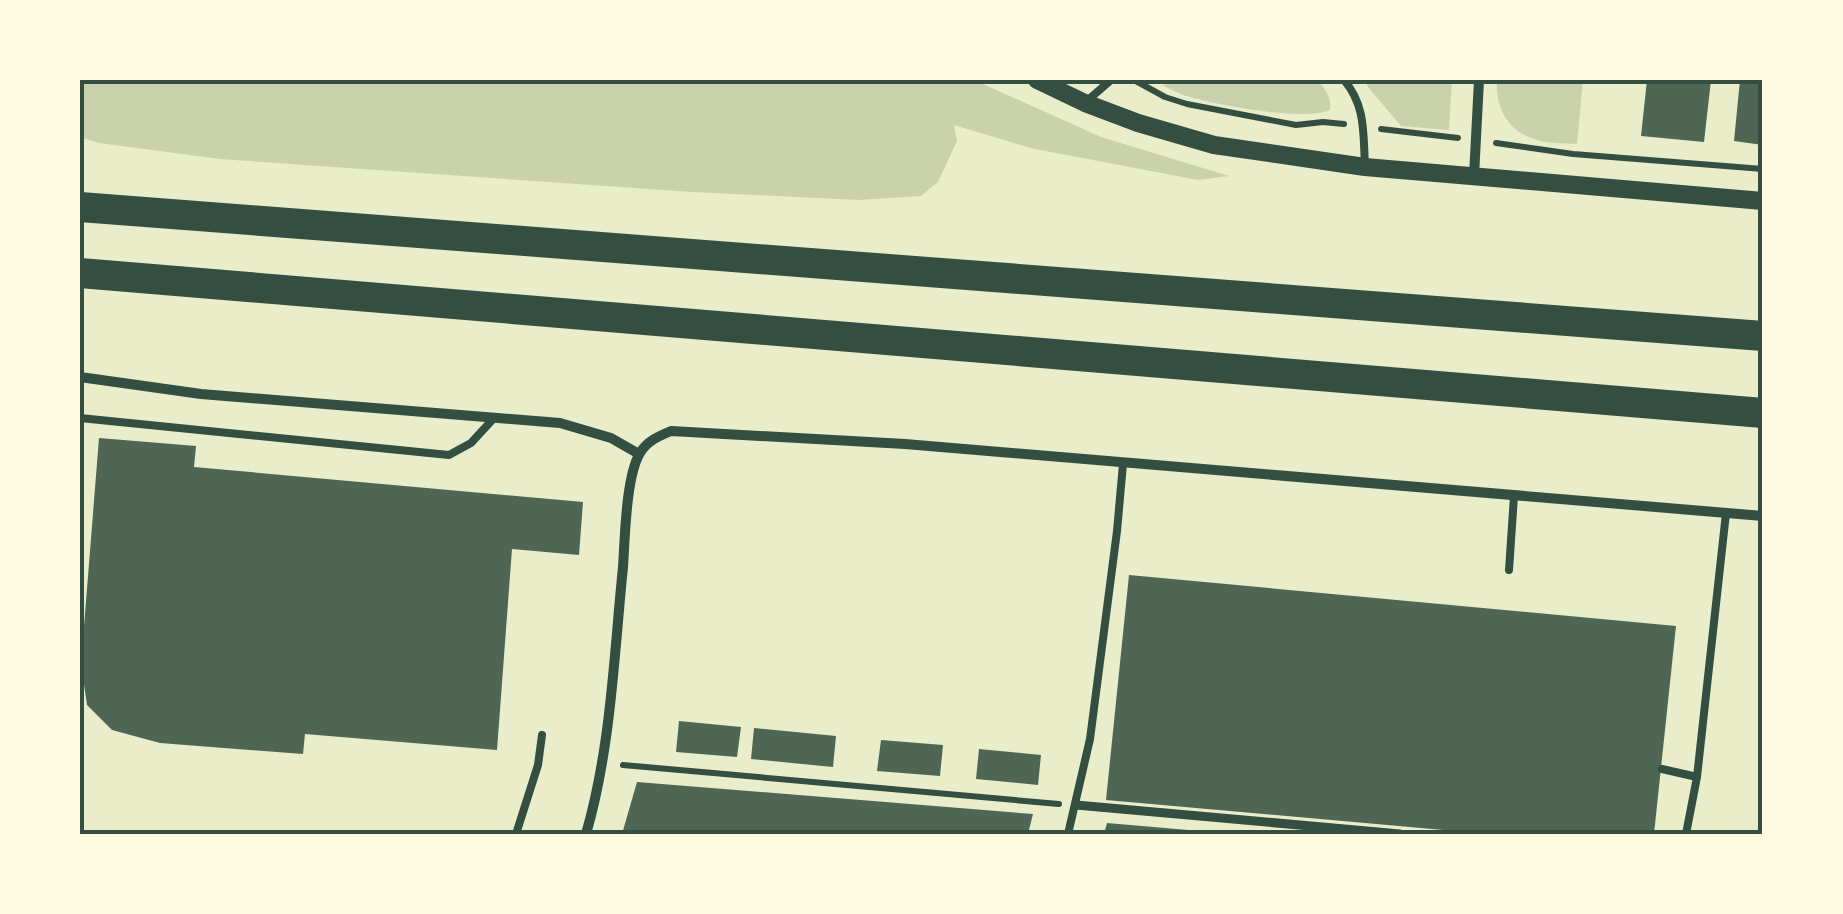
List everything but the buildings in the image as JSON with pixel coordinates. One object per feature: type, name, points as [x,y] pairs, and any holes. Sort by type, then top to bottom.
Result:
[{"type":"highway","points":[[89,206],[1763,336]]},
{"type":"highway","points":[[80,273],[1763,413]]},
{"type":"highway","points":[[80,285],[159,280]]},
{"type":"street","points":[[1037,80],[1138,123],[1214,145],[1366,166],[1763,201]]},
{"type":"street","points":[[1474,176],[1479,80]]},
{"type":"street","points":[[80,377],[201,394],[560,423],[611,438],[639,454]]},
{"type":"street","points":[[586,834],[602,763],[630,488],[639,454],[652,439],[671,431],[905,444],[1763,516]]},
{"type":"street","points":[[1076,805],[1400,834]]},
{"type":"lane","points":[[1085,103],[1110,80]]},
{"type":"lane","points":[[1344,80],[1361,112],[1366,166]]},
{"type":"lane","points":[[80,418],[449,455],[472,444],[494,418]]},
{"type":"lane","points":[[1068,834],[1090,738],[1123,464]]},
{"type":"lane","points":[[1509,570],[1514,496]]},
{"type":"lane","points":[[1686,834],[1726,513]]},
{"type":"lane","points":[[516,834],[538,765],[542,735]]},
{"type":"lane","points":[[1662,769],[1696,777]]},
{"type":"path","points":[[1134,80],[1187,104],[1296,125],[1323,122],[1573,154],[1763,168]]},
{"type":"path","points":[[602,763],[1076,805]]},
{"type":"green space","points":[[80,80],[974,80],[1101,137],[1229,176],[1198,180],[1030,148],[954,125],[957,141],[938,182],[921,196],[858,200],[220,159],[80,137]]},
{"type":"green space","points":[[1185,80],[1210,84],[1318,80],[1329,97],[1330,110],[1300,114],[1258,110],[1196,99],[1162,85]]},
{"type":"green space","points":[[1365,80],[1452,80],[1449,130],[1401,126]]},
{"type":"green space","points":[[1497,80],[1583,80],[1577,144],[1539,141],[1517,130],[1501,108]]}]
